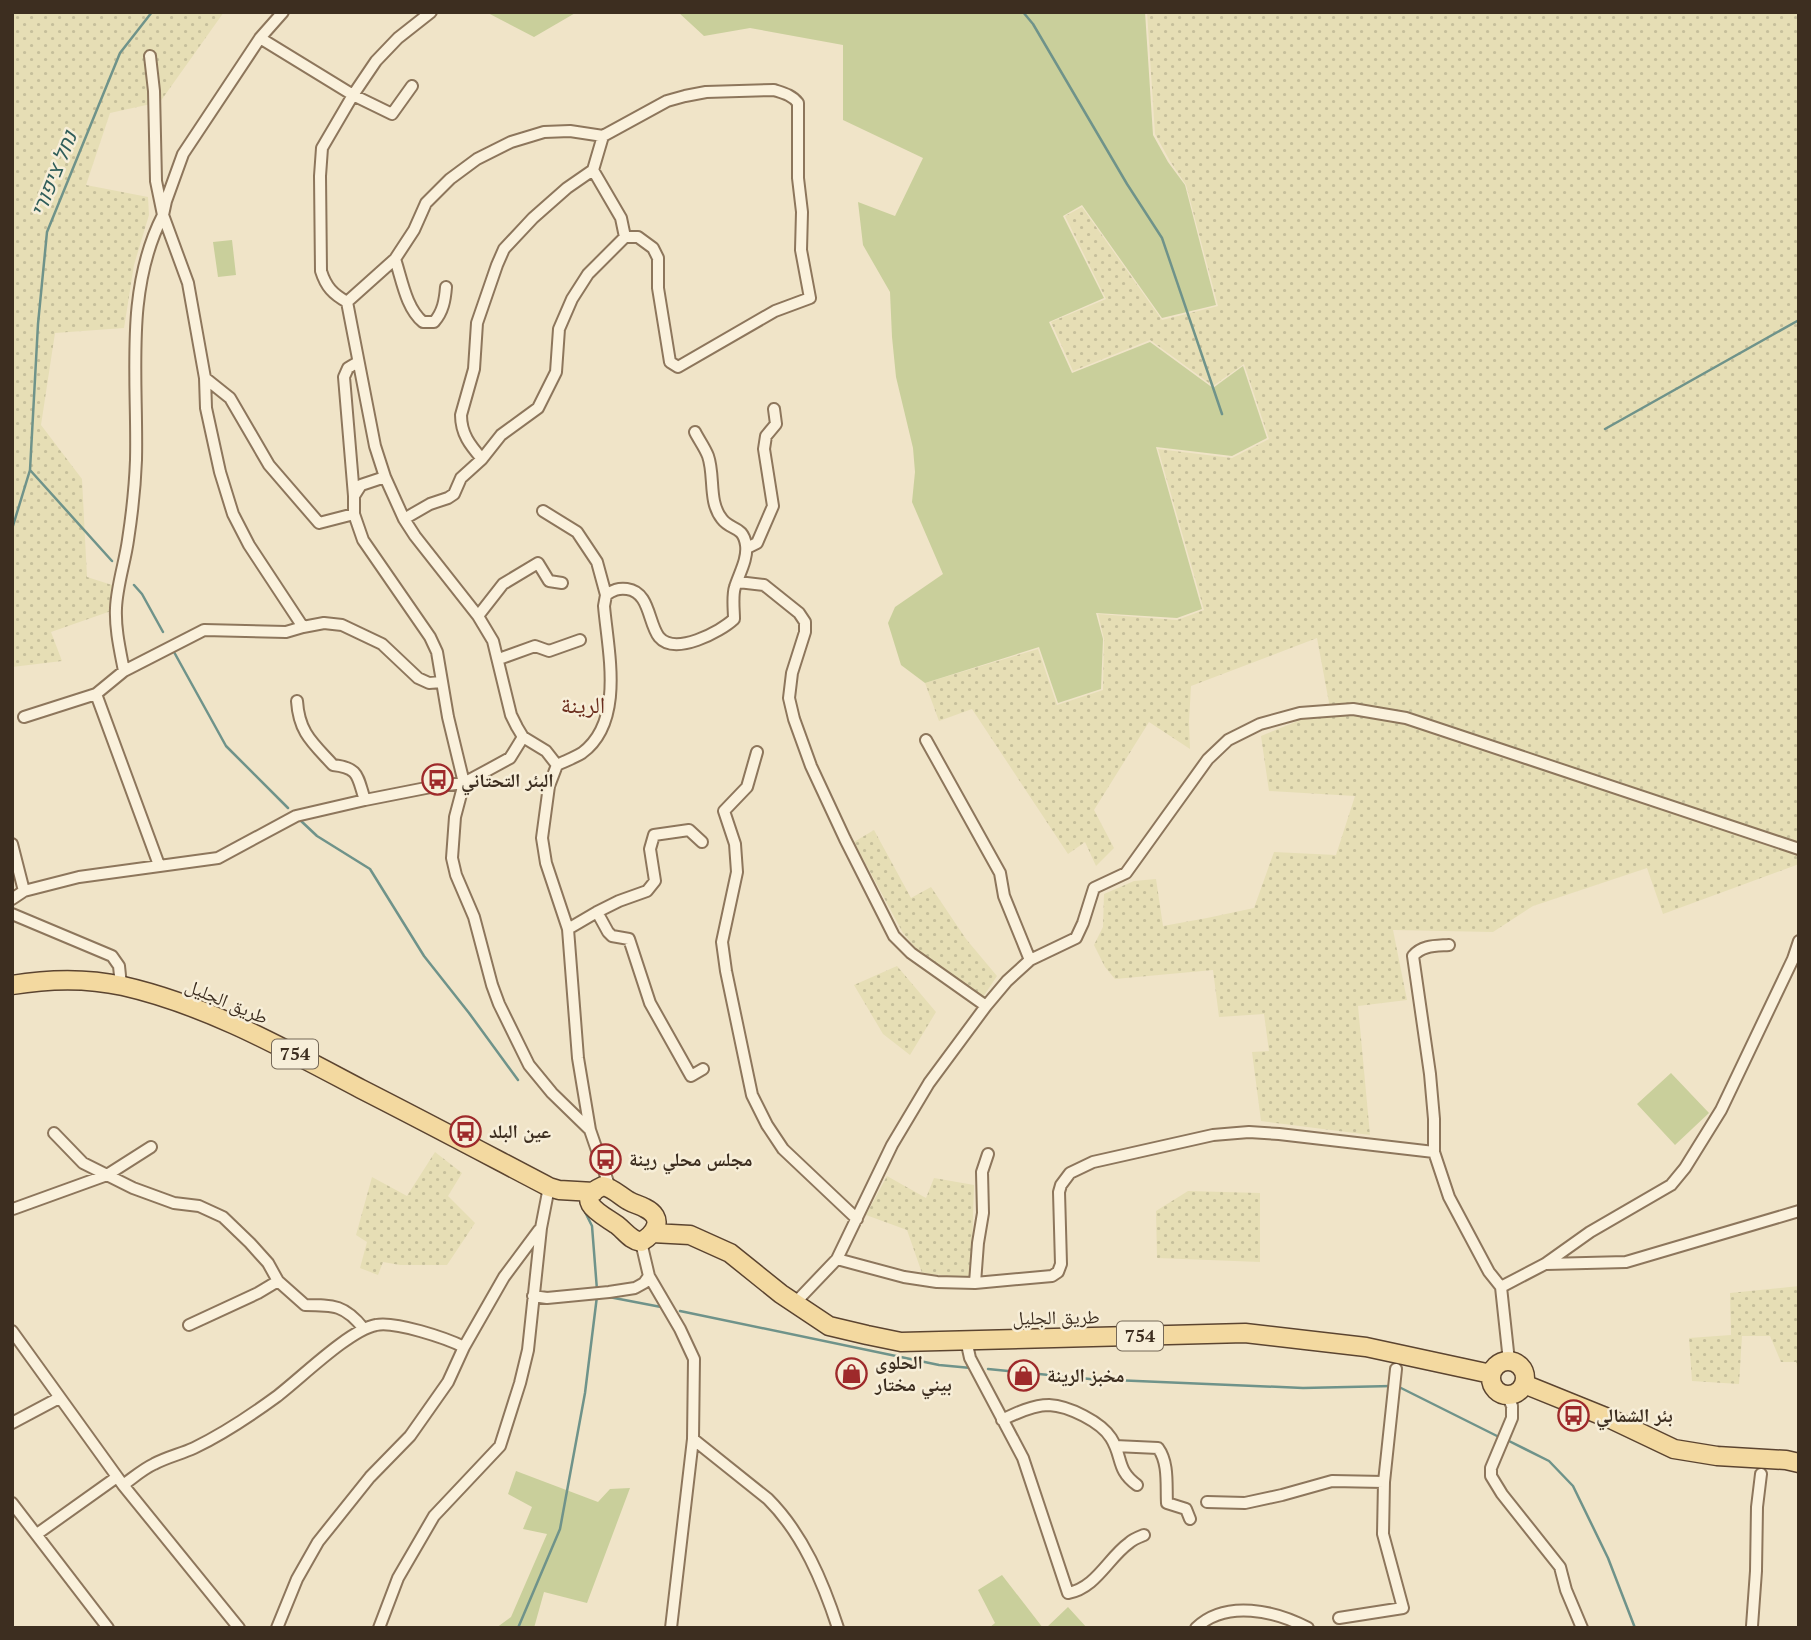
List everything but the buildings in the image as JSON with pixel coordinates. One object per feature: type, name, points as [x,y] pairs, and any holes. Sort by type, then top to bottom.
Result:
[{"type":"main road","name":"طريق الجليل","points":[[12,985],[50,980],[80,980],[121,985],[169,999],[228,1022],[314,1064],[554,1189],[599,1196]]},
{"type":"main road","points":[[599,1196],[630,1201],[646,1208],[653,1214],[650,1232],[634,1241],[603,1218],[599,1196]]},
{"type":"main road","name":"طريق الجليل","points":[[650,1232],[690,1227],[729,1245],[780,1286],[795,1303],[829,1326],[901,1342],[1245,1333],[1366,1347],[1491,1374]]},
{"type":"main road","points":[[1509,1361],[1521,1367],[1525,1375],[1524,1384],[1519,1391],[1507,1395],[1499,1393],[1493,1387],[1491,1374],[1498,1364],[1509,1361]]},
{"type":"main road","points":[[1524,1384],[1675,1449],[1717,1456],[1799,1463]]},
{"type":"street","points":[[124,671],[117,637],[116,607],[128,539],[135,461],[135,350],[139,288],[153,236],[163,215],[183,154],[260,38],[283,12]]},
{"type":"street","points":[[431,12],[398,38],[376,61],[322,148],[321,271],[330,290],[346,302],[375,446],[385,477],[404,519],[478,615],[493,641],[512,715],[523,737],[546,751],[557,765]]},
{"type":"street","points":[[260,38],[353,95],[392,114],[412,86]]},
{"type":"street","points":[[150,55],[154,91],[156,181],[163,215],[188,283],[205,378],[206,408],[220,472],[233,514],[249,545],[303,627]]},
{"type":"street","points":[[346,302],[395,259],[414,230],[426,203],[450,179],[477,159],[511,142],[544,132],[570,131],[603,136],[667,101],[706,92],[774,90],[785,93],[798,103],[801,250],[810,298],[775,311],[678,367],[670,362],[658,288],[658,258],[653,248],[638,237],[625,237],[588,274],[572,299],[559,329],[556,372],[538,408],[501,435],[482,459],[461,478],[454,494],[404,519]]},
{"type":"street","points":[[482,459],[465,436],[461,415],[474,369],[477,323],[497,265],[505,249],[533,218],[567,188],[593,170],[603,136]]},
{"type":"street","points":[[593,170],[621,218],[625,237]]},
{"type":"street","points":[[395,259],[410,306],[417,318],[424,322],[434,322],[439,316],[446,287]]},
{"type":"street","points":[[358,362],[348,368],[344,377],[354,514],[363,540],[430,637],[437,652],[448,717],[464,783],[455,817],[453,858],[456,874],[474,917],[499,1004],[529,1065],[552,1094],[590,1130]]},
{"type":"street","points":[[205,378],[230,398],[269,465],[319,523],[354,514]]},
{"type":"street","points":[[747,548],[757,543],[773,506],[764,449],[766,436],[776,424],[774,409]]},
{"type":"street","points":[[606,595],[616,589],[637,594],[644,601],[661,639],[669,643],[696,640],[714,634],[734,620],[735,587],[747,548],[740,531],[722,520],[716,508],[708,455],[695,432]]},
{"type":"street","points":[[354,496],[361,485],[385,477]]},
{"type":"street","points":[[543,511],[577,532],[597,562],[606,595],[604,606],[612,682],[608,710],[594,741],[581,753],[557,765],[549,786],[542,838],[546,863],[568,929],[578,1058],[599,1196]]},
{"type":"street","points":[[478,615],[503,584],[538,563],[549,581],[562,583]]},
{"type":"street","points":[[738,582],[764,585],[799,613],[805,622],[805,632],[792,673],[789,698],[794,719],[811,766],[894,936],[911,953],[986,1006]]},
{"type":"street","points":[[24,717],[96,694],[124,671],[204,630],[286,632],[324,623],[342,625],[382,644],[418,678],[429,683],[442,682]]},
{"type":"street","points":[[499,659],[535,646],[548,652],[580,640]]},
{"type":"street","points":[[96,694],[159,865]]},
{"type":"street","points":[[297,701],[302,727],[311,741],[333,765],[348,767],[355,773],[365,800]]},
{"type":"street","points":[[795,1303],[837,1259],[892,1145],[929,1083],[1006,981],[1030,960],[1076,938],[1094,888],[1126,873],[1208,759],[1228,740],[1260,724],[1300,713],[1353,709],[1406,718],[1799,849]]},
{"type":"street","points":[[12,900],[24,891],[79,877],[218,859],[296,816],[431,787],[464,783],[510,758],[523,737]]},
{"type":"street","points":[[926,740],[1000,873],[1004,896],[1030,960]]},
{"type":"street","points":[[757,752],[747,787],[724,811],[735,844],[737,872],[722,942],[752,1094],[767,1125],[783,1149],[857,1219]]},
{"type":"street","points":[[568,929],[619,901],[648,891],[655,881],[650,849],[654,835],[689,830],[702,842]]},
{"type":"street","points":[[12,844],[24,891]]},
{"type":"street","points":[[597,912],[608,932],[616,937],[629,939],[650,1003],[691,1076],[703,1069]]},
{"type":"street","points":[[12,914],[112,956],[119,966],[121,985]]},
{"type":"street","points":[[1501,1287],[1545,1264],[1590,1232],[1671,1185],[1721,1111],[1799,941]]},
{"type":"street","points":[[1449,945],[1424,948],[1417,951],[1413,957],[1430,1074],[1434,1152],[1449,1197],[1489,1272],[1501,1287],[1509,1361]]},
{"type":"street","points":[[837,1259],[904,1277],[937,1282],[975,1283],[1052,1276],[1058,1272],[1061,1264],[1058,1201],[1061,1185],[1070,1173],[1093,1162],[1213,1135],[1249,1132],[1279,1134],[1434,1152]]},
{"type":"street","points":[[54,1133],[83,1163],[107,1175],[174,1203],[199,1206],[223,1217],[250,1243],[278,1281],[305,1305],[337,1305],[352,1314],[364,1329]]},
{"type":"street","points":[[13,1209],[107,1175],[151,1147]]},
{"type":"street","points":[[975,1283],[983,1213],[982,1172],[988,1154]]},
{"type":"street","points":[[379,1628],[398,1578],[434,1516],[500,1446],[528,1350],[541,1228],[554,1189]]},
{"type":"street","points":[[1545,1264],[1626,1262],[1799,1211]]},
{"type":"street","points":[[277,1628],[298,1579],[318,1542],[370,1477],[410,1436],[447,1382],[504,1277],[541,1228]]},
{"type":"street","points":[[650,1232],[649,1276],[694,1359],[694,1439],[671,1628]]},
{"type":"street","points":[[533,1296],[547,1298],[635,1288],[649,1276]]},
{"type":"street","points":[[189,1325],[278,1281]]},
{"type":"street","points":[[37,1534],[120,1481],[193,1449],[228,1430],[364,1329],[377,1324],[388,1325],[442,1336],[464,1347]]},
{"type":"street","points":[[12,1331],[120,1481],[239,1628]]},
{"type":"street","points":[[966,1340],[970,1358],[1023,1458],[1068,1593],[1075,1592],[1090,1582],[1128,1543],[1144,1535]]},
{"type":"street","points":[[1339,1618],[1404,1608],[1383,1535],[1384,1482],[1396,1369]]},
{"type":"street","points":[[1507,1395],[1512,1406],[1512,1418],[1491,1468],[1491,1476],[1502,1494],[1560,1567],[1566,1590],[1583,1628]]},
{"type":"street","points":[[12,1423],[59,1398]]},
{"type":"street","points":[[1002,1420],[1035,1407],[1050,1405],[1087,1418],[1102,1427],[1115,1446],[1127,1478],[1138,1485]]},
{"type":"street","points":[[694,1439],[778,1509],[807,1551],[828,1597],[838,1628]]},
{"type":"street","points":[[1115,1446],[1158,1448],[1165,1469],[1167,1503],[1186,1509],[1190,1519]]},
{"type":"street","points":[[1752,1626],[1757,1507],[1762,1474]]},
{"type":"street","points":[[1207,1502],[1245,1503],[1332,1481],[1384,1482]]},
{"type":"street","points":[[12,1503],[108,1628]]},
{"type":"street","points":[[1196,1628],[1202,1622],[1218,1615],[1241,1609],[1294,1620],[1308,1628]]},
{"type":"shaded area","points":[[12,12],[224,12],[160,102],[110,113],[86,185],[148,197],[149,215],[134,265],[124,328],[55,333],[41,425],[82,479],[87,577],[112,585],[111,611],[51,632],[62,661],[12,667]]},
{"type":"shaded area","points":[[1147,12],[1799,12],[1799,864],[1663,914],[1647,868],[1533,906],[1493,932],[1393,930],[1407,1000],[1358,1006],[1370,1135],[1261,1121],[1252,1052],[1269,1051],[1264,1014],[1219,1017],[1213,970],[1115,979],[1105,967],[1094,945],[1103,927],[1104,894],[1134,881],[1156,879],[1163,926],[1254,908],[1274,852],[1336,855],[1355,796],[1269,791],[1261,736],[1330,708],[1317,638],[1191,686],[1190,749],[1149,722],[1094,810],[1114,848],[1096,866],[1085,842],[1068,854],[972,709],[939,721],[925,683],[1038,649],[1057,705],[1103,690],[1104,639],[1098,614],[1177,620],[1204,610],[1158,449],[1232,458],[1269,439],[1244,364],[1213,386],[1150,340],[1073,371],[1051,322],[1106,299],[1065,216],[1082,207],[1162,320],[1218,306],[1186,185],[1155,134]]},
{"type":"shaded area","points":[[874,830],[911,898],[931,887],[966,939],[997,976],[983,997],[922,955],[903,933],[854,842]]},
{"type":"shaded area","points":[[897,966],[936,1012],[910,1055],[883,1034],[854,985]]},
{"type":"shaded area","points":[[435,1152],[462,1173],[448,1196],[475,1223],[447,1265],[400,1265],[383,1262],[378,1275],[360,1268],[367,1242],[356,1235],[372,1177],[407,1196]]},
{"type":"shaded area","points":[[887,1176],[926,1198],[934,1178],[974,1185],[971,1278],[922,1273],[907,1230],[866,1215]]},
{"type":"shaded area","points":[[1188,1191],[1260,1193],[1260,1262],[1157,1258],[1156,1211]]},
{"type":"shaded area","points":[[1799,1286],[1799,1378],[1796,1362],[1781,1362],[1770,1336],[1742,1336],[1739,1384],[1692,1381],[1689,1338],[1731,1335],[1730,1293]]},
{"type":"green space","points":[[486,12],[577,12],[534,37]]},
{"type":"green space","points":[[678,12],[1145,12],[1153,135],[1185,185],[1216,305],[1162,318],[1082,205],[1063,216],[1104,298],[1049,322],[1072,373],[1150,342],[1213,388],[1243,366],[1267,438],[1232,456],[1156,447],[1202,609],[1177,618],[1096,613],[1103,639],[1101,689],[1058,703],[1039,647],[925,683],[901,665],[888,623],[895,607],[943,574],[912,502],[915,472],[913,448],[896,377],[890,292],[863,245],[858,202],[895,216],[923,158],[843,120],[843,45],[750,28],[704,36]]},
{"type":"green space","points":[[232,240],[236,275],[218,277],[213,242]]},
{"type":"green space","points":[[1671,1073],[1709,1113],[1675,1145],[1637,1104]]},
{"type":"green space","points":[[516,1471],[598,1502],[610,1489],[630,1488],[587,1603],[544,1592],[534,1628],[496,1628],[511,1617],[547,1534],[523,1529],[532,1507],[508,1494]]},
{"type":"green space","points":[[1002,1575],[1043,1628],[989,1628],[995,1623],[978,1590]]},
{"type":"green space","points":[[1068,1607],[1087,1628],[1046,1628]]},
{"type":"waterway","name":"נחל ציפורי","points":[[12,529],[30,470],[38,324],[47,232],[120,53],[152,12]]},
{"type":"waterway","points":[[1023,12],[1033,24],[1162,238],[1222,414]]},
{"type":"waterway","points":[[1605,429],[1799,320]]},
{"type":"waterway","points":[[30,470],[112,561]]},
{"type":"waterway","points":[[134,585],[163,632]]},
{"type":"waterway","points":[[174,652],[226,746],[288,808]]},
{"type":"waterway","points":[[300,820],[317,836],[370,869],[424,956],[518,1080]]},
{"type":"waterway","points":[[583,1208],[592,1226],[597,1290]]},
{"type":"waterway","points":[[518,1628],[560,1529],[585,1393],[597,1296]]},
{"type":"waterway","points":[[609,1297],[661,1307]]},
{"type":"waterway","points":[[680,1311],[939,1365],[971,1368]]},
{"type":"waterway","points":[[988,1369],[1090,1379],[1303,1388],[1392,1386]]},
{"type":"waterway","points":[[1399,1387],[1499,1437]]},
{"type":"waterway","points":[[1505,1439],[1549,1461],[1573,1486],[1608,1558],[1635,1628]]},
{"type":"place","name":"البئر التحتاني","points":[[438,780]]},
{"type":"place","name":"عين البلد","points":[[466,1131]]},
{"type":"place","name":"مجلس محلي رينة","points":[[606,1159]]},
{"type":"place","name":"الحلوى بيني مختار","points":[[852,1373]]},
{"type":"place","name":"مخبز الرينة","points":[[1024,1375]]},
{"type":"place","name":"بئر الشمالي","points":[[1573,1415]]},
{"type":"district","name":"الرينة","points":[[583,705]]}]
